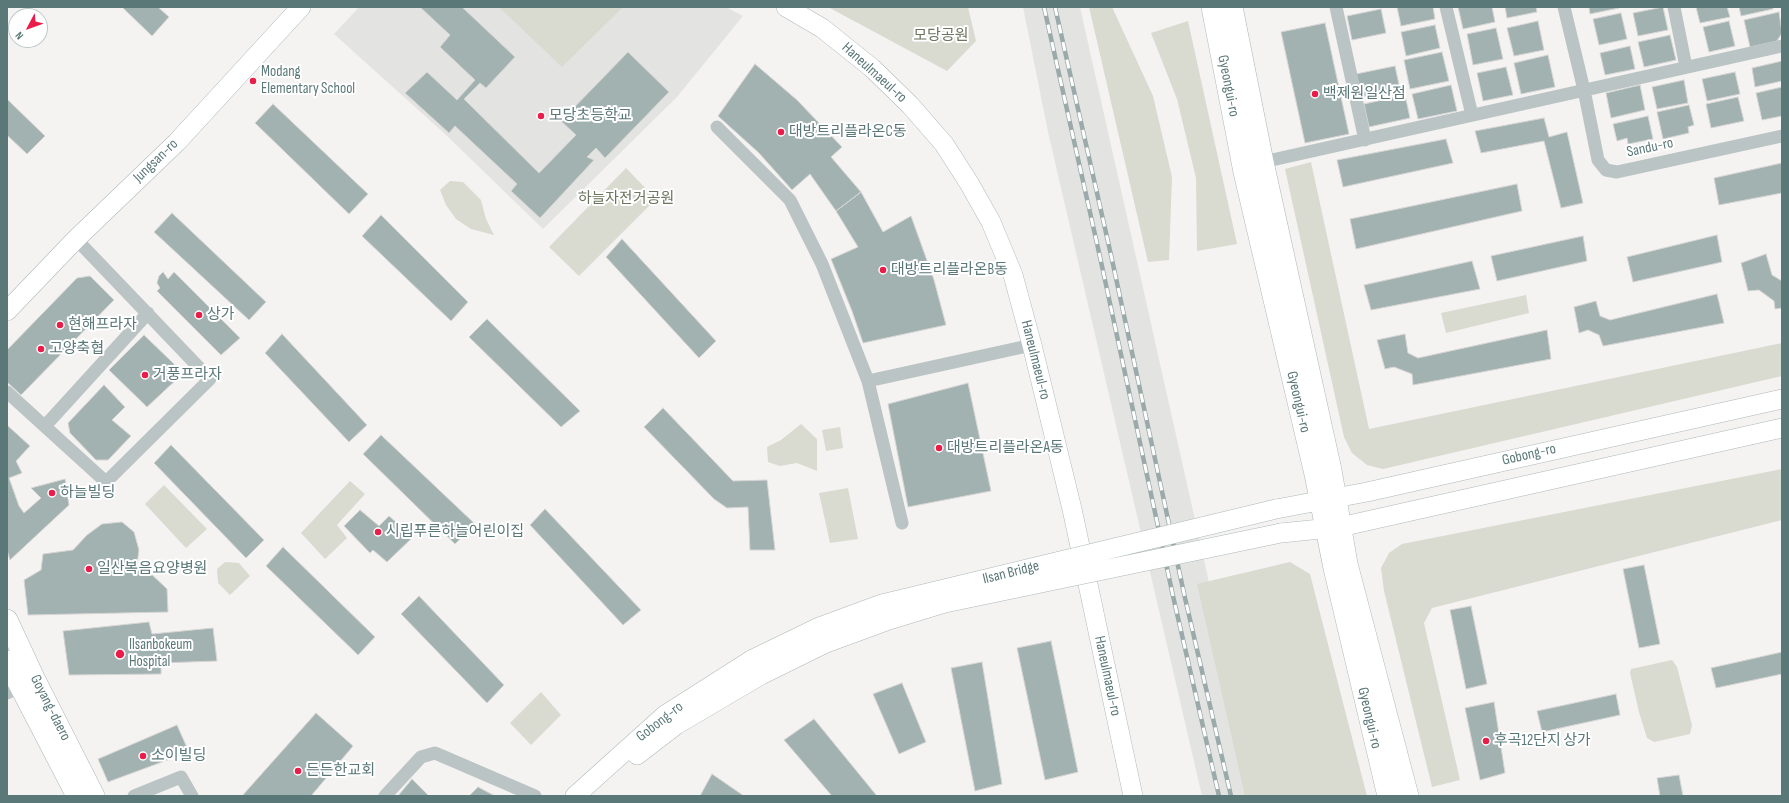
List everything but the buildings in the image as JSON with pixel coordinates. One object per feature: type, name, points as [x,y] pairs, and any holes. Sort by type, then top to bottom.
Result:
[{"type":"main road","name":"Jungsan-ro","points":[[7,311],[76,239],[177,142],[301,7]]},
{"type":"main road","name":"Haneulmaeul-ro","points":[[786,7],[822,28],[872,68],[910,105],[944,144],[970,183],[991,222],[1013,275],[1032,345],[1072,509],[1133,796]]},
{"type":"main road","name":"Gyeongui-ro","points":[[1212,7],[1244,172],[1328,498],[1388,796]]},
{"type":"main road","name":"Gyeongui-ro","points":[[1232,7],[1263,162],[1331,470],[1328,498]]},
{"type":"main road","name":"Gobong-ro","points":[[1276,509],[1328,498],[1367,492],[1782,399]]},
{"type":"main road","name":"Gobong-ro","points":[[1281,533],[1333,527],[1782,428]]},
{"type":"main road","name":"Ilsan Bridge","points":[[757,667],[817,628],[882,604],[1276,509]]},
{"type":"main road","name":"Gyeongui-ro","points":[[1333,527],[1347,564],[1408,796]]},
{"type":"main road","name":"Ilsan Bridge","points":[[757,667],[886,621],[945,604],[1281,533]]},
{"type":"main road","name":"Goyang-daero","points":[[7,620],[34,678],[94,796]]},
{"type":"main road","name":"Goyang-daero","points":[[7,661],[14,690],[70,787],[77,796]]},
{"type":"main road","name":"Gobong-ro","points":[[574,796],[665,715],[757,667]]},
{"type":"main road","name":"Gobong-ro","points":[[591,796],[637,755],[757,667]]},
{"type":"street","points":[[1336,7],[1365,140]]},
{"type":"street","points":[[1446,7],[1472,115]]},
{"type":"street","name":"Sandu-ro","points":[[1564,7],[1584,90],[1598,160],[1606,170],[1617,172],[1782,136]]},
{"type":"street","points":[[1674,7],[1686,67]]},
{"type":"street","points":[[1263,162],[1782,46]]},
{"type":"street","points":[[717,127],[790,200],[822,264],[868,381],[902,523]]},
{"type":"street","points":[[7,392],[106,482],[210,379],[76,239]]},
{"type":"street","points":[[45,426],[148,313]]},
{"type":"street","points":[[868,381],[1032,345]]},
{"type":"street","points":[[384,796],[421,757],[435,753],[535,796]]},
{"type":"street","points":[[134,796],[181,777],[192,796]]},
{"type":"shaded area","name":"모당초등학교","points":[[359,7],[726,7],[743,16],[677,97],[543,229],[446,135],[334,34]]},
{"type":"shaded area","points":[[1023,7],[1080,7],[1257,796],[1202,796],[1048,132]]},
{"type":"green space","points":[[499,7],[623,7],[562,67]]},
{"type":"green space","name":"모당공원","points":[[828,7],[968,7],[976,41],[947,71]]},
{"type":"green space","points":[[1089,7],[1112,7],[1153,96],[1172,177],[1169,260],[1148,262]]},
{"type":"green space","points":[[1188,21],[1237,244],[1197,251],[1196,178],[1177,99],[1151,33]]},
{"type":"green space","points":[[1311,162],[1369,429],[1782,343],[1782,376],[1383,469],[1367,465],[1352,453],[1344,437],[1285,169]]},
{"type":"green space","name":"하늘자전거공원","points":[[626,168],[656,199],[579,276],[549,247]]},
{"type":"green space","points":[[450,181],[463,182],[481,200],[486,219],[494,235],[471,229],[456,219],[446,205],[440,190]]},
{"type":"green space","points":[[1526,295],[1529,313],[1446,333],[1441,313]]},
{"type":"green space","points":[[801,424],[817,439],[817,471],[797,463],[780,466],[768,462],[767,447],[781,440]]},
{"type":"green space","points":[[840,427],[843,448],[826,451],[822,430]]},
{"type":"green space","points":[[1782,469],[1782,520],[1432,608],[1424,623],[1460,780],[1432,787],[1384,591],[1381,568],[1389,553],[1402,544]]},
{"type":"green space","points":[[350,481],[365,494],[337,525],[347,538],[325,559],[301,533]]},
{"type":"green space","points":[[164,485],[207,529],[186,548],[145,504]]},
{"type":"green space","points":[[848,488],[858,539],[830,543],[819,493]]},
{"type":"green space","points":[[225,562],[239,563],[250,576],[230,595],[218,583],[217,569]]},
{"type":"green space","points":[[1290,562],[1310,574],[1367,796],[1245,796],[1197,584]]},
{"type":"green space","points":[[1672,660],[1677,667],[1692,725],[1690,734],[1654,742],[1647,738],[1630,673],[1631,669]]},
{"type":"green space","points":[[541,692],[561,715],[531,745],[510,723]]},
{"type":"railway","points":[[1044,7],[1100,257],[1173,596],[1219,796]]},
{"type":"railway","points":[[1055,7],[1111,255],[1185,598],[1231,796]]},
{"type":"place","name":"Modang Elementary School","points":[[253,81]]},
{"type":"place","name":"백제원일산점","points":[[1315,94]]},
{"type":"place","name":"모당초등학교","points":[[541,116]]},
{"type":"place","name":"대방트리플라온C동","points":[[781,132]]},
{"type":"place","name":"대방트리플라온B동","points":[[883,270]]},
{"type":"place","name":"상가","points":[[199,315]]},
{"type":"place","name":"현해프라자","points":[[60,325]]},
{"type":"place","name":"고양축협","points":[[41,349]]},
{"type":"place","name":"거풍프라자","points":[[145,375]]},
{"type":"place","name":"대방트리플라온A동","points":[[939,448]]},
{"type":"place","name":"하늘빌딩","points":[[52,493]]},
{"type":"place","name":"시립푸른하늘어린이집","points":[[378,532]]},
{"type":"place","name":"일산복음요양병원","points":[[89,569]]},
{"type":"place","name":"Ilsanbokeum Hospital","points":[[120,654]]},
{"type":"place","name":"후곡12단지 상가","points":[[1486,741]]},
{"type":"place","name":"소이빌딩","points":[[143,756]]},
{"type":"place","name":"든든한교회","points":[[298,771]]}]
